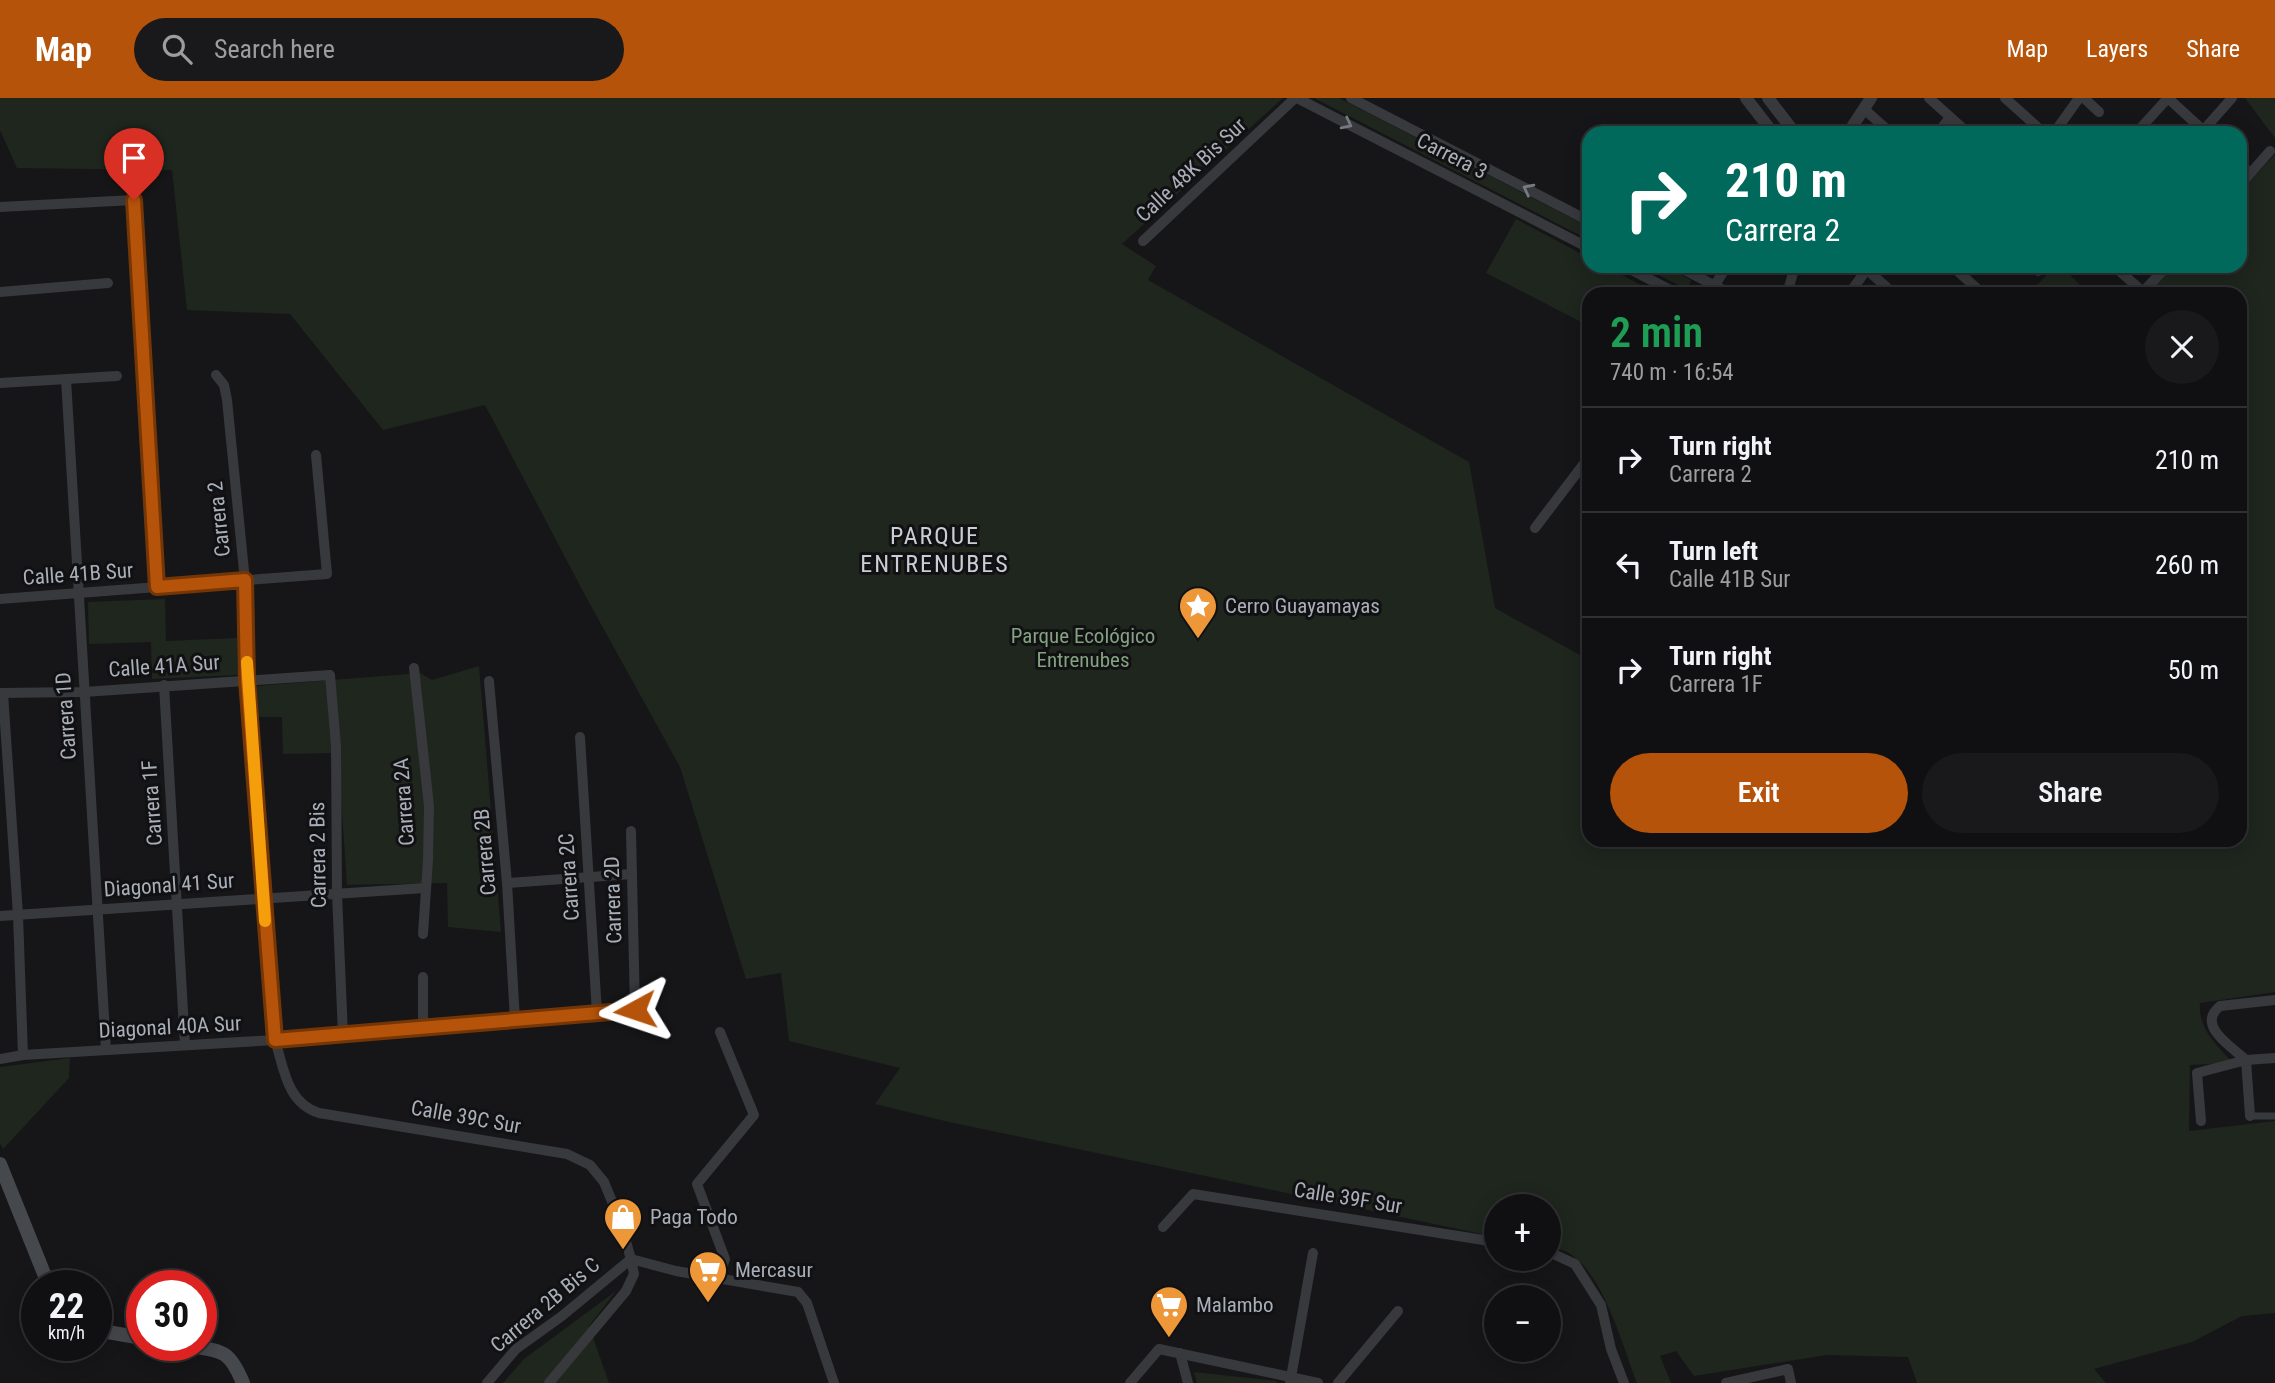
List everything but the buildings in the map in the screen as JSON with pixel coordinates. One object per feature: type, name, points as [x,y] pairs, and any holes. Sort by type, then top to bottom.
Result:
[{"type":"main road","points":[[1,1166],[43,1270]]},
{"type":"main road","points":[[217,1351],[230,1358],[243,1383]]},
{"type":"street","name":"Calle 48K Bis Sur","points":[[1143,241],[1296,98]]},
{"type":"street","name":"Carrera 3","points":[[1296,98],[1582,244]]},
{"type":"street","name":"Carrera 3","points":[[1351,98],[1582,216]]},
{"type":"street","points":[[1745,98],[1767,126]]},
{"type":"street","points":[[1768,98],[1790,126]]},
{"type":"street","points":[[1929,98],[1960,126]]},
{"type":"street","points":[[2005,98],[2035,126]]},
{"type":"street","points":[[2060,126],[2082,98],[2099,112]]},
{"type":"street","points":[[2142,126],[2168,98],[2198,126]]},
{"type":"street","points":[[2209,126],[2232,98]]},
{"type":"street","points":[[1853,126],[1868,103],[1886,126]]},
{"type":"street","points":[[1943,126],[1950,117]]},
{"type":"street","points":[[2247,177],[2270,151]]},
{"type":"street","points":[[2247,170],[2250,173]]},
{"type":"street","points":[[0,207],[134,200],[157,587]]},
{"type":"street","points":[[1638,273],[1664,287]]},
{"type":"street","points":[[1687,273],[1708,287]]},
{"type":"street","points":[[1871,273],[1886,287]]},
{"type":"street","points":[[1960,273],[1975,287]]},
{"type":"street","points":[[2122,273],[2137,287]]},
{"type":"street","points":[[2148,287],[2161,273]]},
{"type":"street","points":[[0,292],[108,283]]},
{"type":"street","name":"Carrera 2","points":[[216,375],[223,385],[227,400],[245,580],[247,680],[275,1040]]},
{"type":"street","points":[[0,383],[117,376]]},
{"type":"street","name":"Carrera 1D","points":[[66,379],[106,1050]]},
{"type":"street","name":"Calle 41B Sur","points":[[0,599],[327,574],[316,455]]},
{"type":"street","points":[[1535,528],[1582,466]]},
{"type":"street","name":"Carrera 2A","points":[[414,668],[429,806],[423,934]]},
{"type":"street","name":"Calle 41A Sur","points":[[2,693],[84,692],[330,675]]},
{"type":"street","name":"Carrera 2 Bis","points":[[330,675],[336,746],[337,894],[344,1034]]},
{"type":"street","name":"Carrera 2B","points":[[489,681],[507,883],[515,1020]]},
{"type":"street","name":"Carrera 1F","points":[[164,685],[185,1045]]},
{"type":"street","points":[[2,693],[18,915],[23,1055]]},
{"type":"street","name":"Carrera 2C","points":[[580,737],[597,1013]]},
{"type":"street","name":"Carrera 2D","points":[[631,831],[635,1010]]},
{"type":"street","points":[[507,883],[632,874]]},
{"type":"street","name":"Diagonal 41 Sur","points":[[0,916],[425,888]]},
{"type":"street","points":[[423,977],[423,1028]]},
{"type":"street","points":[[2275,1000],[2220,1006],[2210,1021],[2212,1029],[2246,1059],[2250,1116],[2275,1116]]},
{"type":"street","name":"Diagonal 40A Sur","points":[[0,1059],[23,1055],[275,1040],[635,1010]]},
{"type":"street","points":[[695,1274],[698,1268],[723,1265],[725,1259],[697,1184],[754,1115],[720,1032]]},
{"type":"street","name":"Calle 39C Sur","points":[[275,1040],[292,1093],[298,1102],[312,1111],[567,1154],[582,1159],[604,1182],[631,1259]]},
{"type":"street","points":[[2201,1121],[2197,1073],[2246,1059],[2275,1058]]},
{"type":"street","name":"Calle 39F Sur","points":[[1163,1227],[1193,1194],[1484,1240]]},
{"type":"street","points":[[1290,1380],[1313,1253]]},
{"type":"street","points":[[1561,1258],[1575,1264],[1601,1305],[1611,1349],[1624,1383]]},
{"type":"street","points":[[549,1383],[626,1292],[634,1274],[631,1259],[695,1274],[790,1289],[801,1294],[810,1310],[834,1383]]},
{"type":"street","name":"Carrera 2B Bis C","points":[[487,1383],[516,1349],[562,1316],[631,1259]]},
{"type":"street","points":[[1338,1383],[1398,1311]]},
{"type":"street","points":[[1130,1383],[1159,1349],[1290,1380],[1318,1383]]},
{"type":"street","points":[[1180,1353],[1188,1383]]},
{"type":"street","points":[[1726,1383],[1788,1369],[1791,1383]]},
{"type":"green space","name":"Parque Ecológico Entrenubes","points":[[0,98],[1283,98],[1122,244],[1156,266],[1148,280],[1469,462],[1495,608],[1582,656],[1582,847],[2247,847],[2247,287],[2152,287],[2166,273],[2247,273],[2247,184],[2275,154],[2275,992],[2200,1003],[2205,1028],[2233,1063],[2190,1065],[2189,1131],[2275,1121],[2275,1313],[2242,1316],[2192,1342],[2094,1369],[2106,1383],[1917,1383],[1908,1357],[1826,1355],[1694,1376],[1676,1351],[1660,1356],[1671,1383],[1637,1383],[1601,1291],[1578,1260],[1561,1250],[1561,1194],[1484,1194],[1484,1234],[875,1104],[900,1068],[789,1041],[781,973],[746,979],[680,767],[586,597],[485,405],[383,430],[290,314],[187,310],[172,170],[17,168],[0,130]]},
{"type":"green space","points":[[1314,98],[1339,98],[1582,223],[1582,236]]},
{"type":"green space","points":[[2245,98],[2275,98],[2275,138]]},
{"type":"green space","points":[[1516,219],[1582,254],[1582,273],[1618,273],[1645,287],[1582,287],[1582,322],[1486,273]]},
{"type":"green space","points":[[1655,273],[1677,273],[1691,280],[1689,287],[1682,287]]},
{"type":"green space","points":[[2049,273],[2068,273],[2082,287],[2035,287]]},
{"type":"green space","points":[[165,599],[166,641],[237,638],[238,675],[152,679],[151,642],[89,644],[88,602]]},
{"type":"green space","points":[[479,666],[501,932],[448,927],[447,883],[347,885],[338,753],[283,754],[282,717],[255,717],[257,686],[420,673],[432,680]]},
{"type":"green space","points":[[70,1058],[69,1078],[3,1149],[0,1143],[0,1067]]},
{"type":"green space","points":[[616,1291],[589,1326],[609,1383],[503,1383],[524,1359]]},
{"type":"green space","points":[[1194,1372],[1276,1381],[1277,1383],[1197,1383]]},
{"type":"slow traffic","points":[[247,662],[265,921]]},
{"type":"place","name":"Cerro Guayamayas","points":[[1198,640]]},
{"type":"place","name":"Paga Todo","points":[[623,1251]]},
{"type":"place","name":"Mercasur","points":[[708,1304]]},
{"type":"place","name":"Malambo","points":[[1169,1339]]},
{"type":"district","name":"PARQUE ENTRENUBES","points":[[935,550]]},
{"type":"route","points":[[134,200],[157,587],[245,580],[247,680],[275,1040],[635,1010]]}]
